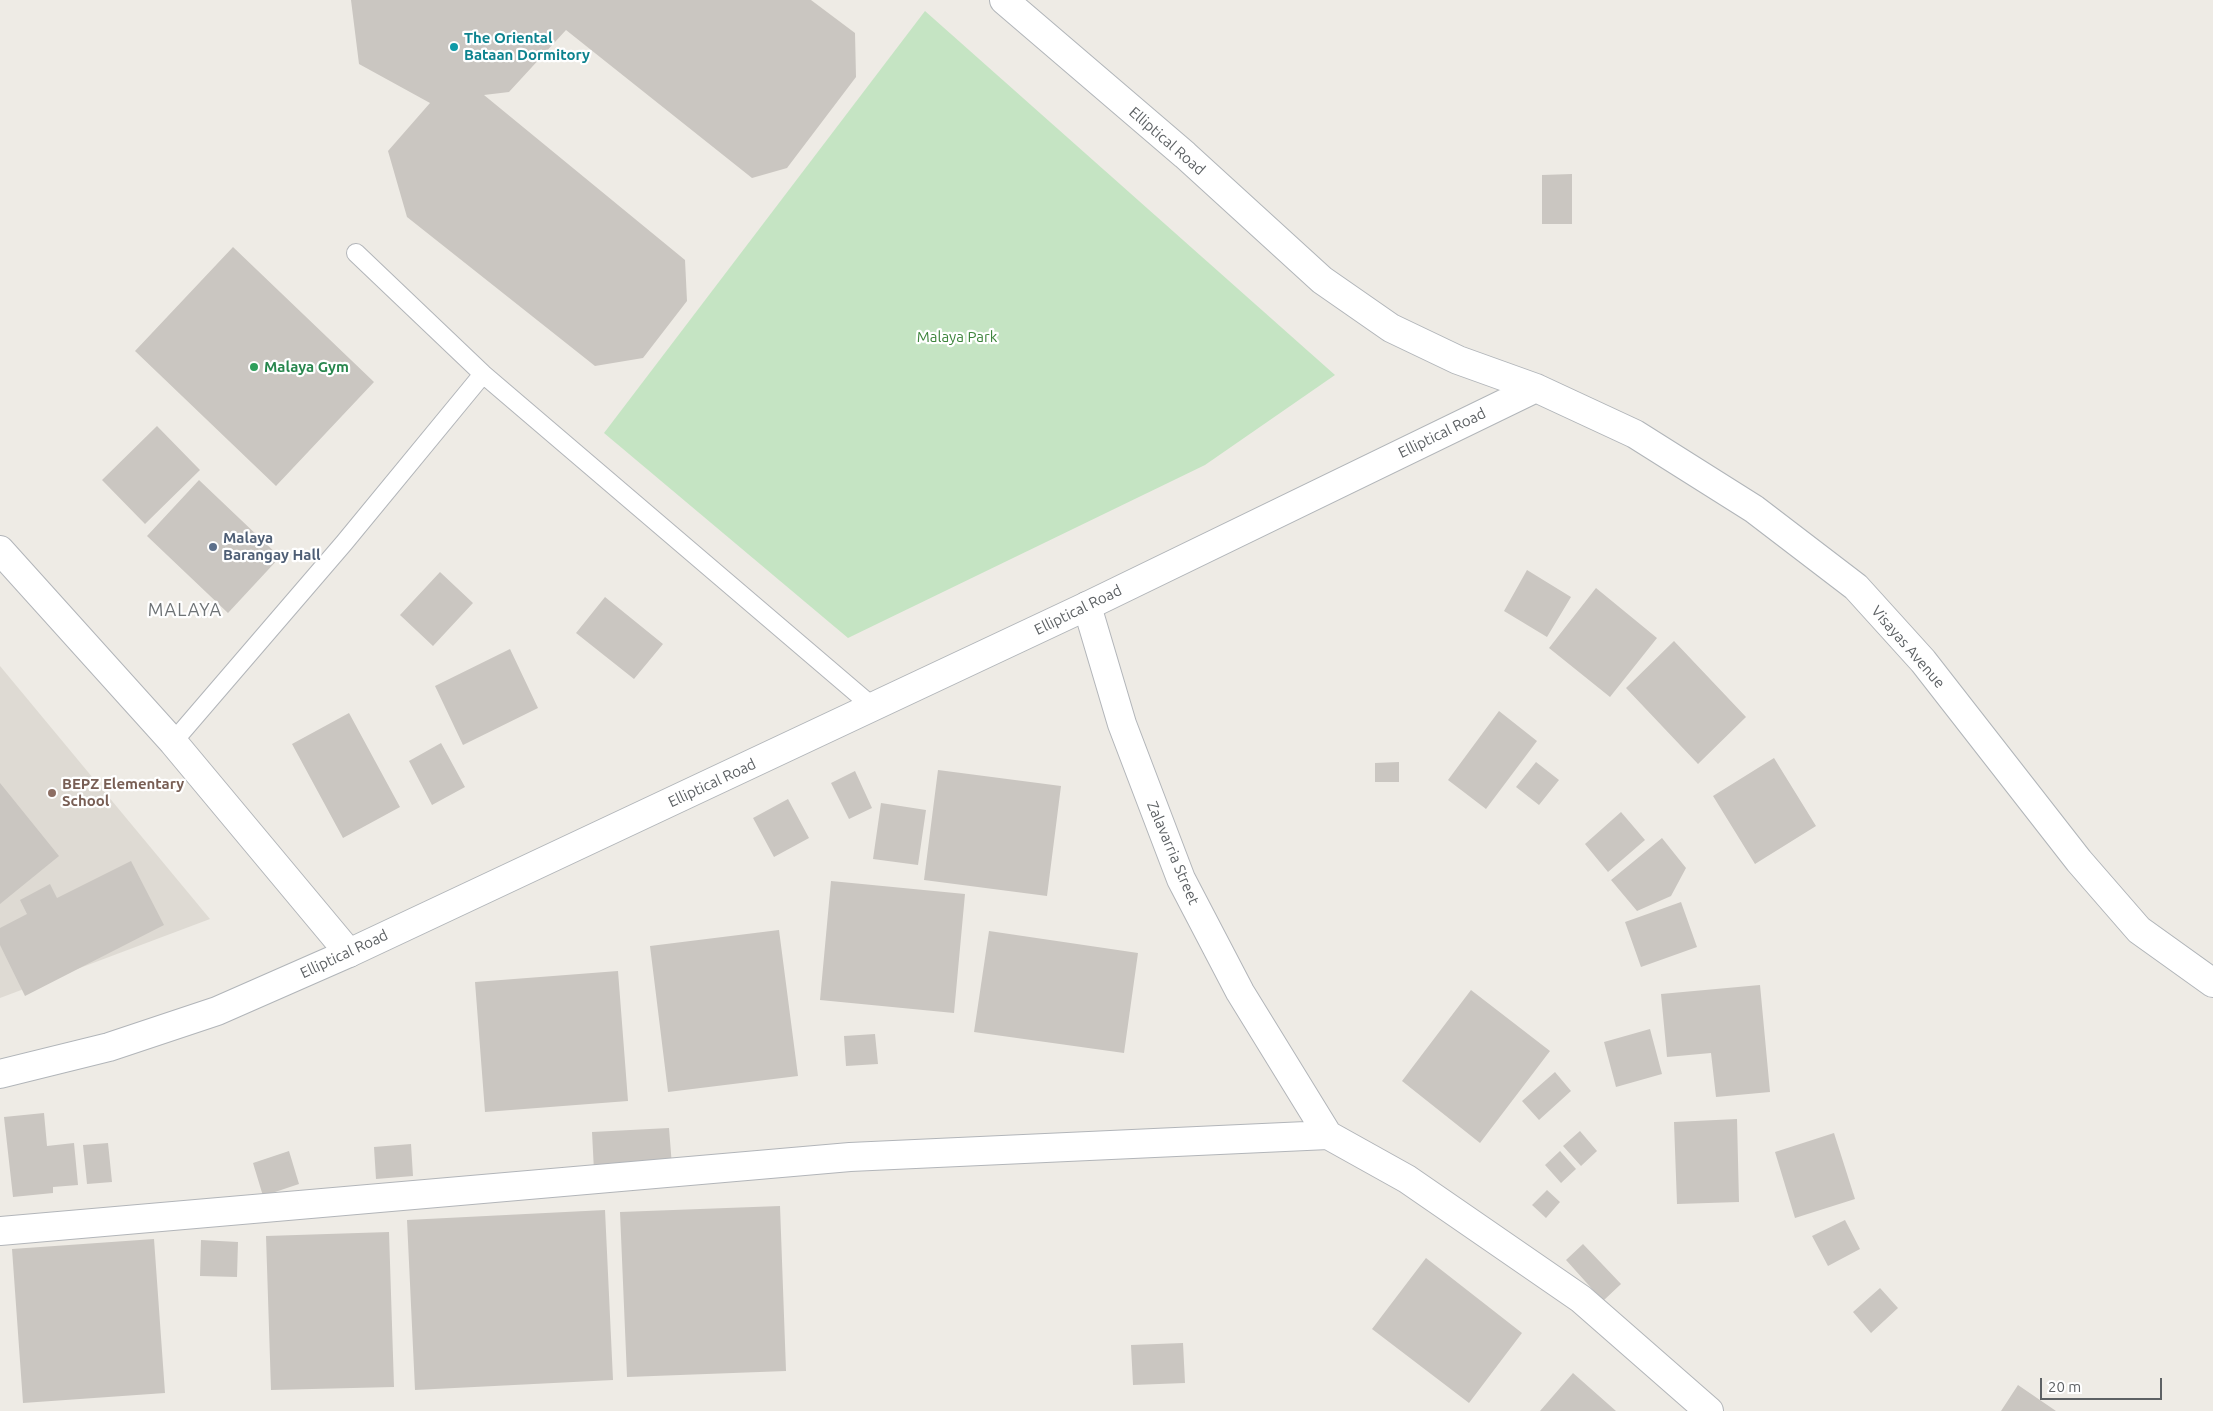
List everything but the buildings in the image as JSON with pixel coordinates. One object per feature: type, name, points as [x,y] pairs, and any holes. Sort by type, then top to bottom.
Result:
[{"type":"street","name":"Elliptical Road","points":[[1004,0],[1185,155],[1322,280],[1390,328],[1458,360],[1536,388]]},
{"type":"street","name":"Elliptical Road","points":[[0,1074],[109,1047],[217,1012],[348,953],[1087,606],[1536,388]]},
{"type":"street","name":"Visayas Avenue","points":[[1536,388],[1634,434],[1754,509],[1856,587],[1923,661],[2079,861],[2139,930],[2213,983]]},
{"type":"street","points":[[0,550],[173,742],[348,953]]},
{"type":"street","name":"Zalavarria Street","points":[[1087,606],[1122,724],[1181,879],[1240,992],[1328,1135]]},
{"type":"street","points":[[0,1231],[850,1157],[1328,1135],[1407,1179],[1581,1299],[1709,1411]]},
{"type":"lane","points":[[356,253],[483,374],[873,707]]},
{"type":"lane","points":[[173,742],[344,543],[483,374]]},
{"type":"shaded area","name":"BEPZ Elementary School","points":[[0,666],[210,919],[0,998]]},
{"type":"green space","name":"Malaya Park","points":[[925,11],[1335,375],[1205,465],[848,638],[604,433]]},
{"type":"place","name":"The Oriental Bataan Dormitory","points":[[454,47]]},
{"type":"place","name":"Malaya Gym","points":[[254,367]]},
{"type":"place","name":"Malaya Barangay Hall","points":[[213,547]]},
{"type":"place","name":"BEPZ Elementary School","points":[[52,793]]},
{"type":"district","name":"MALAYA","points":[[185,610]]}]
